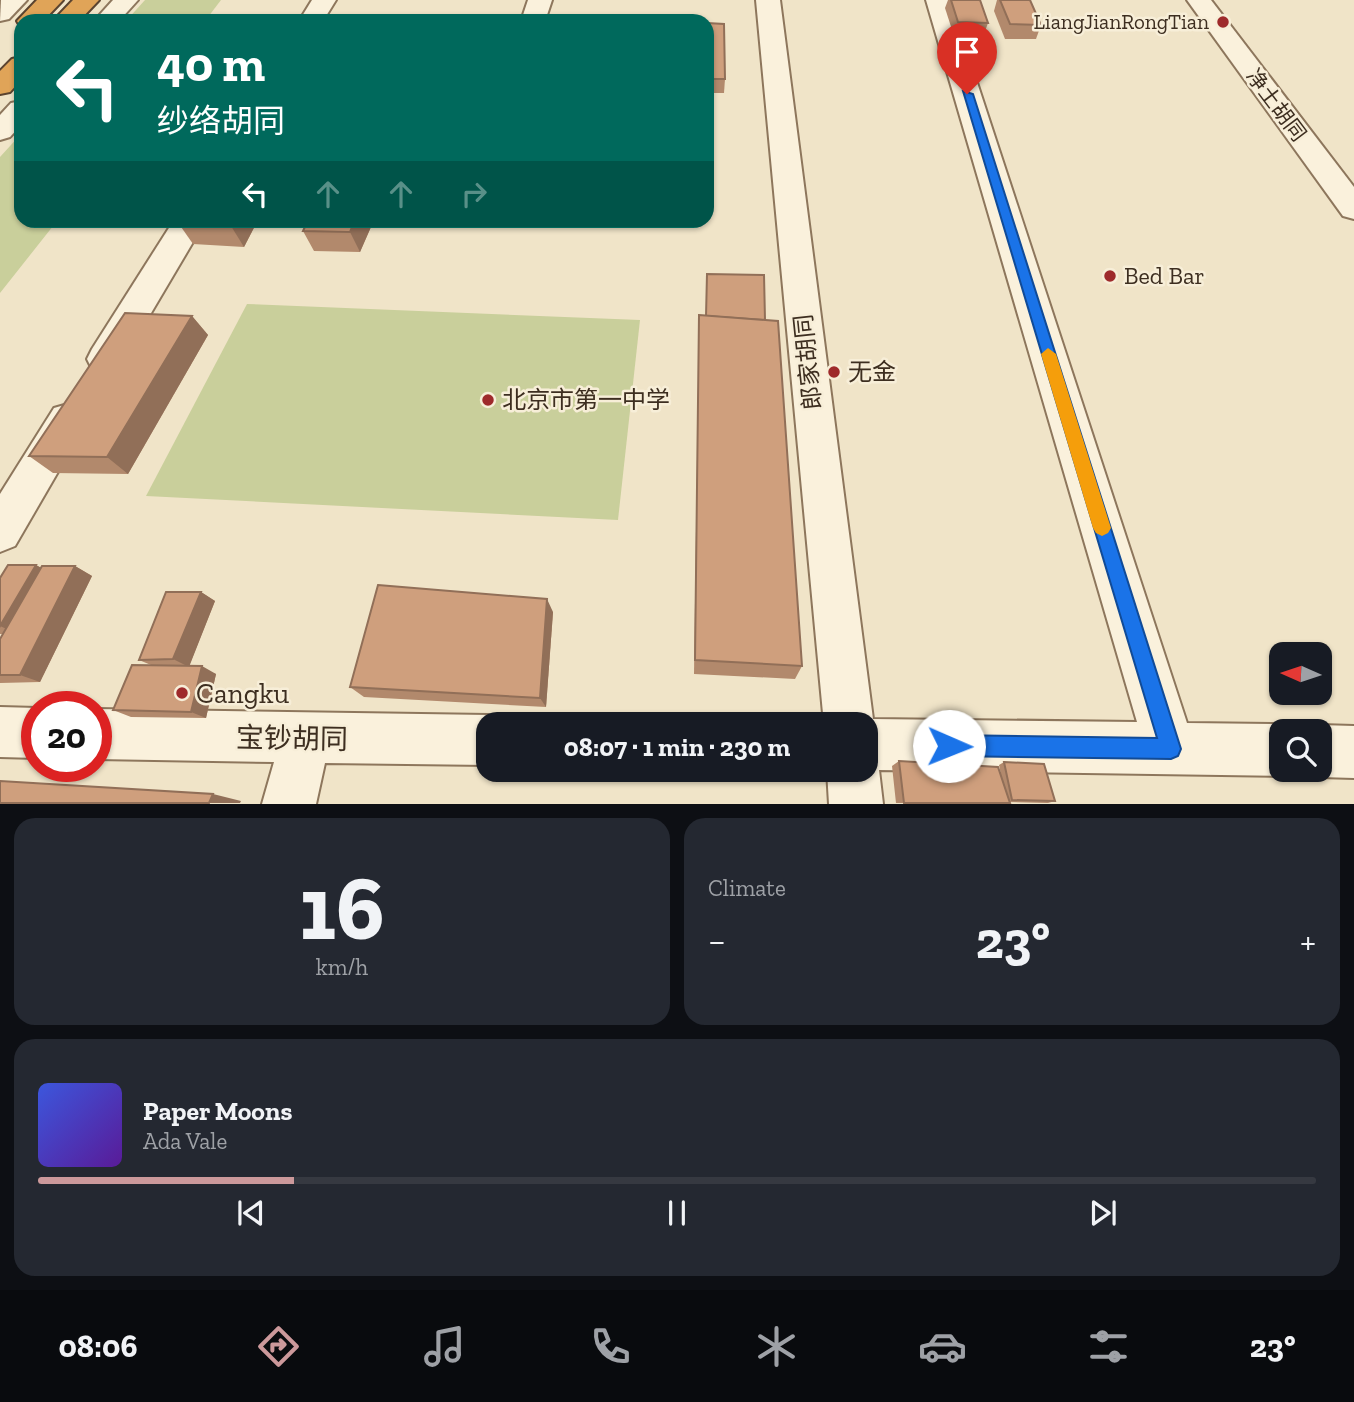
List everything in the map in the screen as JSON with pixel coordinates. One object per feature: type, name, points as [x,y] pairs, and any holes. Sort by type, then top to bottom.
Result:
[{"type":"highway","points":[[36,14],[51,0]]},
{"type":"highway","points":[[72,14],[87,0]]},
{"type":"highway","points":[[0,86],[14,72]]},
{"type":"street","points":[[0,14],[15,0]]},
{"type":"street","points":[[113,14],[126,0]]},
{"type":"street","name":"郎家胡同","points":[[768,0],[848,712]]},
{"type":"street","points":[[938,0],[1171,749]]},
{"type":"street","name":"净土胡同","points":[[1199,0],[1354,209]]},
{"type":"street","points":[[0,131],[14,116]]},
{"type":"street","points":[[0,532],[185,228]]},
{"type":"street","points":[[0,732],[21,733]]},
{"type":"street","name":"宝钞胡同","points":[[112,734],[476,740]]},
{"type":"street","points":[[289,803],[306,738]]},
{"type":"street","points":[[878,744],[1269,750]]},
{"type":"street","points":[[1332,751],[1354,752]]},
{"type":"street","points":[[854,782],[856,803]]},
{"type":"green space","points":[[145,0],[221,0],[210,14],[132,14]]},
{"type":"green space","points":[[14,142],[14,228],[51,228],[0,293],[0,157]]},
{"type":"green space","points":[[247,304],[640,320],[618,520],[146,496]]},
{"type":"building","points":[[951,0],[980,0],[988,23],[958,22]]},
{"type":"building","points":[[1000,0],[1030,0],[1041,25],[1010,24]]},
{"type":"building","points":[[714,23],[724,24],[725,79],[714,79]]},
{"type":"building","points":[[304,228],[352,228],[350,232],[303,231]]},
{"type":"building","points":[[707,274],[764,275],[765,320],[706,316]]},
{"type":"building","points":[[125,313],[192,316],[107,457],[29,456]]},
{"type":"building","points":[[699,315],[778,321],[802,666],[695,660]]},
{"type":"building","points":[[8,565],[36,565],[0,626],[0,578]]},
{"type":"building","points":[[42,566],[75,566],[20,675],[0,675],[0,639]]},
{"type":"building","points":[[378,585],[547,599],[540,698],[350,687]]},
{"type":"building","points":[[166,592],[201,592],[173,659],[139,660]]},
{"type":"building","points":[[132,665],[202,666],[191,712],[113,710]]},
{"type":"building","points":[[899,761],[998,767],[1010,803],[904,803]]},
{"type":"building","points":[[1004,762],[1044,764],[1055,801],[1012,800]]},
{"type":"building","points":[[0,781],[213,794],[209,803],[0,803]]},
{"type":"slow traffic","points":[[1048,354],[1102,528]]},
{"type":"place","name":"LiangJianRongTian","points":[[1223,22]]},
{"type":"place","name":"Bed Bar","points":[[1110,276]]},
{"type":"place","name":"无金","points":[[834,372]]},
{"type":"place","name":"北京市第一中学","points":[[488,400]]},
{"type":"place","name":"Cangku","points":[[182,693]]},
{"type":"route","points":[[949,746],[1171,749],[967,94]]}]
